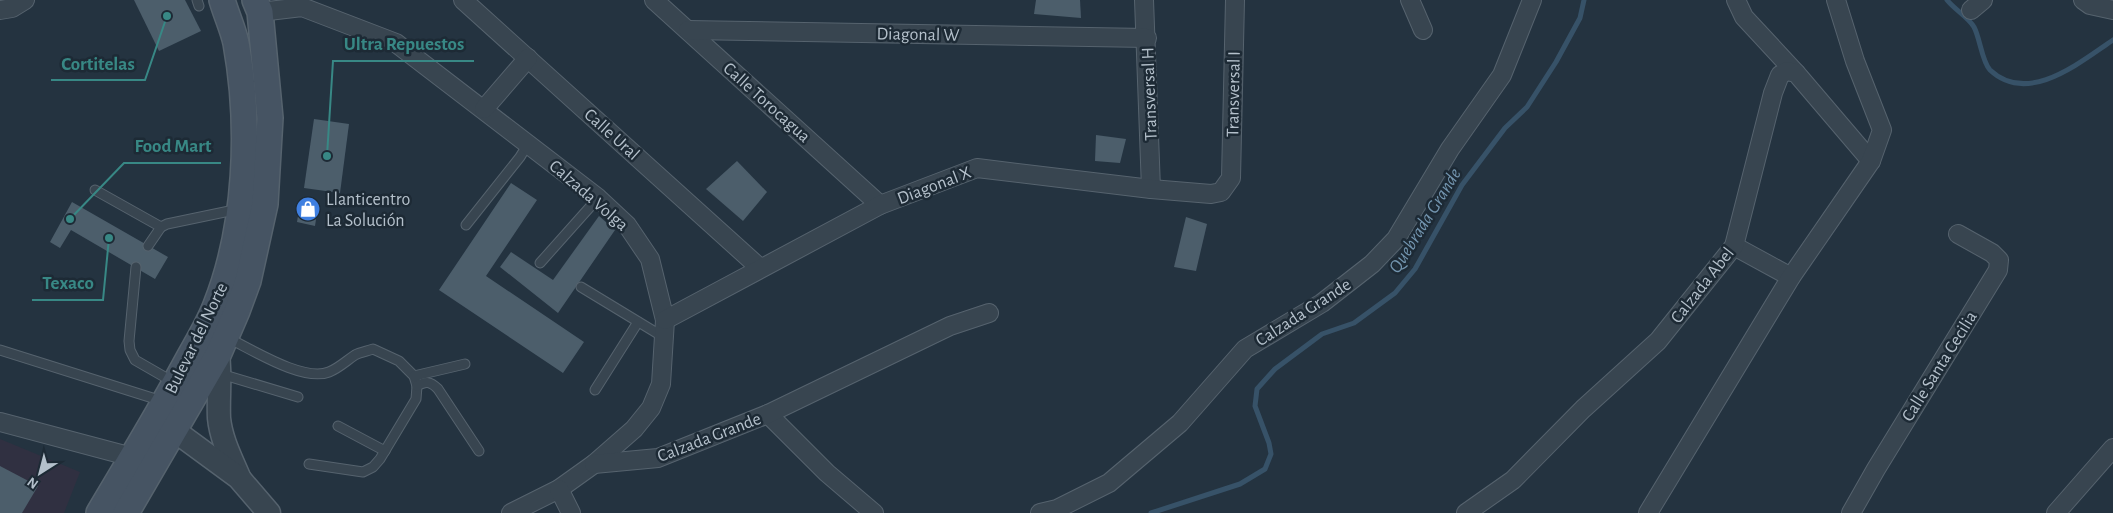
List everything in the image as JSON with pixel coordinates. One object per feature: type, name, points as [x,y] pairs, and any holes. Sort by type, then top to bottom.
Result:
[{"type":"main road","name":"Bulevar del Norte","points":[[126,513],[142,462],[215,306],[226,275],[241,208],[244,125],[236,42],[206,2]]},
{"type":"main road","name":"Bulevar del Norte","points":[[168,408],[221,355],[248,281],[265,204],[270,118],[257,6]]},
{"type":"main road","name":"Bulevar del Norte","points":[[99,513],[142,462]]},
{"type":"street","points":[[0,10],[12,8],[25,0]]},
{"type":"street","name":"Calle Ural","points":[[463,0],[760,268]]},
{"type":"street","name":"Calle Torocagua","points":[[654,0],[880,205]]},
{"type":"street","name":"Transversal H","points":[[1144,0],[1152,189]]},
{"type":"street","name":"Transversal I","points":[[1227,186],[1231,178],[1235,0]]},
{"type":"street","points":[[1410,0],[1423,30]]},
{"type":"street","name":"Calzada Grande","points":[[1040,513],[1057,509],[1109,483],[1180,423],[1245,349],[1322,303],[1372,264],[1396,240],[1450,149],[1502,75],[1532,0]]},
{"type":"street","points":[[1736,0],[1744,17],[1796,73],[1871,160]]},
{"type":"street","points":[[1648,513],[1791,277],[1871,160],[1882,130],[1855,61],[1836,0]]},
{"type":"street","points":[[2084,0],[2090,5],[2113,10]]},
{"type":"street","name":"Calzada Volga","points":[[257,6],[306,4],[396,42],[598,198],[627,225],[650,259],[665,320],[661,384],[651,408],[634,429],[594,464],[559,489],[511,513]]},
{"type":"street","name":"Diagonal W","points":[[688,30],[1147,38]]},
{"type":"street","points":[[484,109],[528,58]]},
{"type":"street","name":"Calzada Abel","points":[[1466,513],[1513,480],[1583,409],[1658,340],[1734,246],[1780,76],[1787,71],[1796,73]]},
{"type":"street","name":"Diagonal X","points":[[665,320],[880,205],[977,168],[1152,189],[1211,194],[1221,192],[1227,186]]},
{"type":"street","name":"Calle Santa Cecilia","points":[[1851,513],[1998,270],[1999,260],[1992,253],[1958,234]]},
{"type":"street","points":[[1734,246],[1791,277]]},
{"type":"street","points":[[768,414],[950,326],[989,313]]},
{"type":"street","points":[[221,355],[219,418],[224,441],[239,478]]},
{"type":"street","points":[[168,408],[239,478],[269,513]]},
{"type":"street","name":"Calzada Grande","points":[[594,464],[658,458],[768,414],[827,473],[874,513]]},
{"type":"street","points":[[0,422],[142,462]]},
{"type":"street","points":[[2056,513],[2113,448]]},
{"type":"street","points":[[559,489],[571,513]]},
{"type":"lane","points":[[466,225],[520,157],[528,144]]},
{"type":"lane","points":[[95,190],[161,227]]},
{"type":"lane","points":[[540,262],[598,198]]},
{"type":"lane","points":[[148,246],[161,227],[167,224],[241,208]]},
{"type":"lane","points":[[136,267],[129,341],[130,350],[168,408]]},
{"type":"lane","points":[[581,287],[665,339]]},
{"type":"lane","points":[[595,390],[638,322]]},
{"type":"lane","points":[[221,355],[310,375],[318,375],[330,372],[357,354],[374,348],[399,361],[414,376],[417,386],[416,399],[374,467],[363,472],[309,464]]},
{"type":"lane","points":[[0,350],[168,408]]},
{"type":"lane","points":[[221,355],[298,397]]},
{"type":"lane","points":[[414,376],[465,364]]},
{"type":"lane","points":[[417,386],[430,382],[438,389],[479,451]]},
{"type":"lane","points":[[338,426],[385,451]]},
{"type":"shaded area","points":[[0,439],[80,472],[64,513],[0,513]]},
{"type":"building","points":[[134,0],[185,0],[201,31],[159,51]]},
{"type":"building","points":[[1036,0],[1080,0],[1081,18],[1034,14]]},
{"type":"building","points":[[314,119],[349,124],[340,193],[304,188]]},
{"type":"building","points":[[1096,135],[1126,139],[1120,163],[1095,161]]},
{"type":"building","points":[[737,161],[767,192],[743,221],[706,189]]},
{"type":"building","points":[[511,183],[537,200],[486,276],[584,342],[563,373],[439,290]]},
{"type":"building","points":[[72,202],[168,257],[155,279],[71,230],[60,248],[50,242]]},
{"type":"building","points":[[300,203],[318,206],[315,226],[297,222]]},
{"type":"building","points":[[599,216],[615,230],[558,313],[500,267],[511,252],[553,280]]},
{"type":"building","points":[[1186,217],[1207,224],[1196,271],[1174,267]]},
{"type":"building","points":[[0,466],[38,486],[22,513],[0,513]]},
{"type":"waterway","name":"Quebrada Grande","points":[[1151,513],[1240,484],[1265,469],[1271,454],[1269,443],[1255,406],[1257,389],[1275,369],[1322,334],[1354,323],[1395,293],[1415,269],[1462,185],[1505,128],[1527,107],[1556,62],[1580,18],[1584,0]]},
{"type":"waterway","points":[[1947,0],[1974,27],[1983,56],[1990,70],[2005,80],[2021,84],[2037,82],[2070,69],[2113,40]]},
{"type":"place","name":"Cortitelas","points":[[167,16]]},
{"type":"place","name":"Ultra Repuestos","points":[[327,156]]},
{"type":"place","name":"Llanticentro La Solución","points":[[308,209]]},
{"type":"place","name":"Food Mart","points":[[70,219]]},
{"type":"place","name":"Texaco","points":[[109,238]]}]
